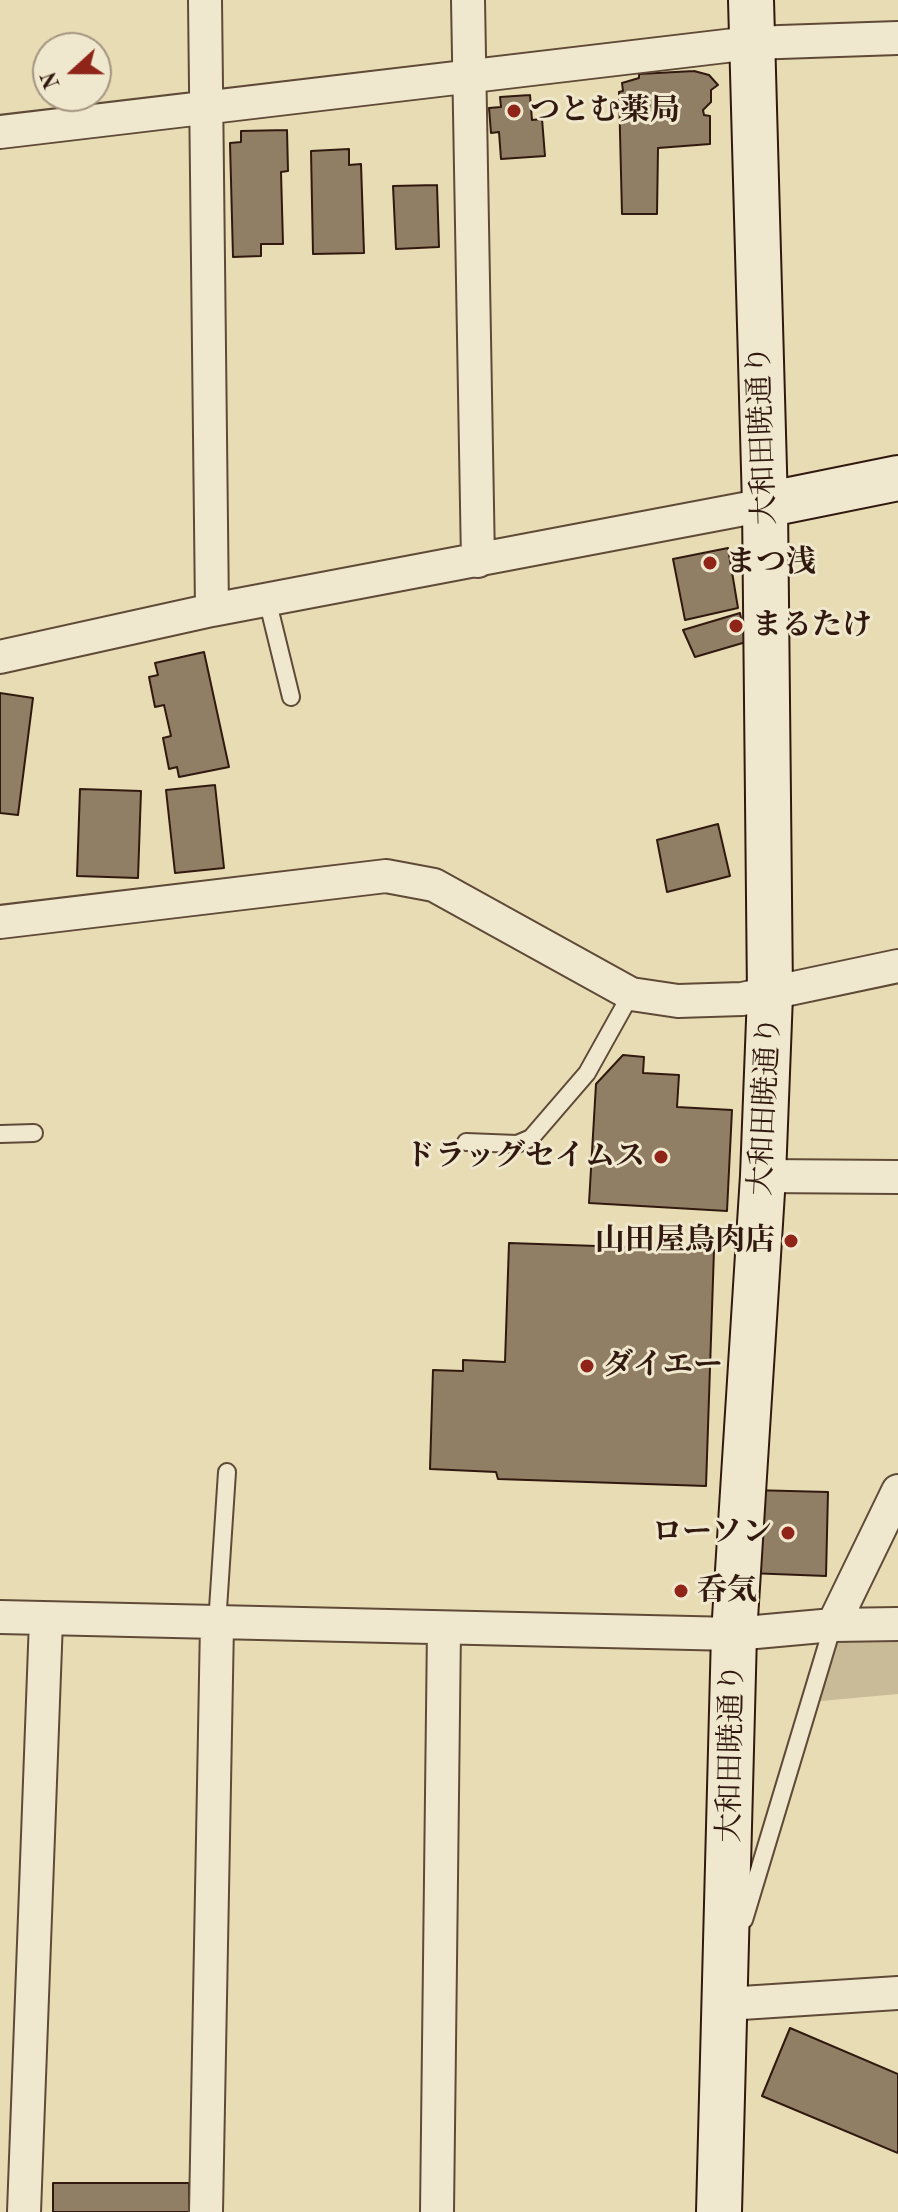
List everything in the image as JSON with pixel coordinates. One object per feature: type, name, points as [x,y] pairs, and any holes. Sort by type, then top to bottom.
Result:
[{"type":"street","points":[[205,0],[212,610]]},
{"type":"street","points":[[468,0],[478,561]]},
{"type":"street","name":"大和田暁通り","points":[[719,2212],[734,1634],[763,1176],[770,995],[765,505],[751,0]]},
{"type":"street","points":[[0,132],[751,43],[898,38]]},
{"type":"street","points":[[0,657],[267,599],[478,561],[898,478]]},
{"type":"street","points":[[0,922],[386,876],[434,885],[631,994],[678,1001],[770,995],[898,966]]},
{"type":"street","points":[[763,1176],[898,1177]]},
{"type":"street","points":[[833,1625],[898,1491]]},
{"type":"street","points":[[0,1617],[734,1634],[833,1625],[898,1624]]},
{"type":"street","points":[[24,2212],[46,1620]]},
{"type":"street","points":[[206,2212],[217,1624]]},
{"type":"street","points":[[437,2212],[444,1628]]},
{"type":"street","points":[[727,1987],[898,1993]]},
{"type":"lane","points":[[267,599],[291,697]]},
{"type":"lane","points":[[466,1142],[517,1144],[531,1138],[587,1073],[631,994]]},
{"type":"lane","points":[[0,1134],[34,1133]]},
{"type":"lane","points":[[217,1624],[227,1472]]},
{"type":"lane","points":[[727,1987],[833,1625]]},
{"type":"shaded area","points":[[898,1624],[898,1694],[810,1702],[833,1625]]},
{"type":"building","points":[[694,71],[709,75],[718,85],[711,90],[711,102],[703,110],[704,115],[710,116],[710,144],[658,148],[657,214],[622,214],[619,92],[623,91],[622,83],[639,78],[639,74]]},
{"type":"building","points":[[530,95],[532,120],[542,119],[545,156],[501,159],[499,132],[491,133],[489,108],[501,107],[500,97]]},
{"type":"building","points":[[287,130],[288,171],[281,172],[283,244],[261,244],[261,256],[233,257],[230,143],[241,142],[241,131]]},
{"type":"building","points":[[349,149],[349,165],[361,164],[364,253],[313,254],[311,151]]},
{"type":"building","points":[[437,185],[439,247],[396,249],[393,186]]},
{"type":"building","points":[[728,548],[738,608],[685,620],[673,559]]},
{"type":"building","points":[[740,613],[746,642],[695,657],[683,630]]},
{"type":"building","points":[[204,652],[229,767],[179,777],[177,767],[169,769],[163,738],[171,736],[164,705],[155,707],[149,677],[158,675],[155,663]]},
{"type":"building","points":[[0,693],[33,698],[18,815],[0,813]]},
{"type":"building","points":[[215,785],[224,868],[175,873],[166,790]]},
{"type":"building","points":[[80,789],[141,791],[138,878],[77,876]]},
{"type":"building","points":[[718,824],[730,876],[667,892],[657,840]]},
{"type":"building","name":"ドラッグセイムス","points":[[623,1055],[644,1057],[643,1073],[679,1075],[677,1107],[732,1110],[727,1211],[589,1203],[596,1084]]},
{"type":"building","name":"ダイエー","points":[[509,1243],[714,1250],[706,1486],[498,1479],[496,1472],[430,1469],[433,1370],[463,1371],[463,1360],[505,1362]]},
{"type":"building","name":"ローソン","points":[[751,1490],[828,1492],[826,1576],[748,1573]]},
{"type":"building","points":[[790,2028],[898,2074],[898,2153],[762,2096]]},
{"type":"building","points":[[53,2183],[189,2183],[189,2212],[53,2212]]},
{"type":"place","name":"つとむ薬局","points":[[514,111]]},
{"type":"place","name":"まつ浅","points":[[710,563]]},
{"type":"place","name":"まるたけ","points":[[736,626]]},
{"type":"place","name":"ドラッグセイムス","points":[[661,1157]]},
{"type":"place","name":"山田屋鳥肉店","points":[[791,1241]]},
{"type":"place","name":"ダイエー","points":[[587,1366]]},
{"type":"place","name":"ローソン","points":[[788,1533]]},
{"type":"place","name":"呑気","points":[[681,1591]]}]
